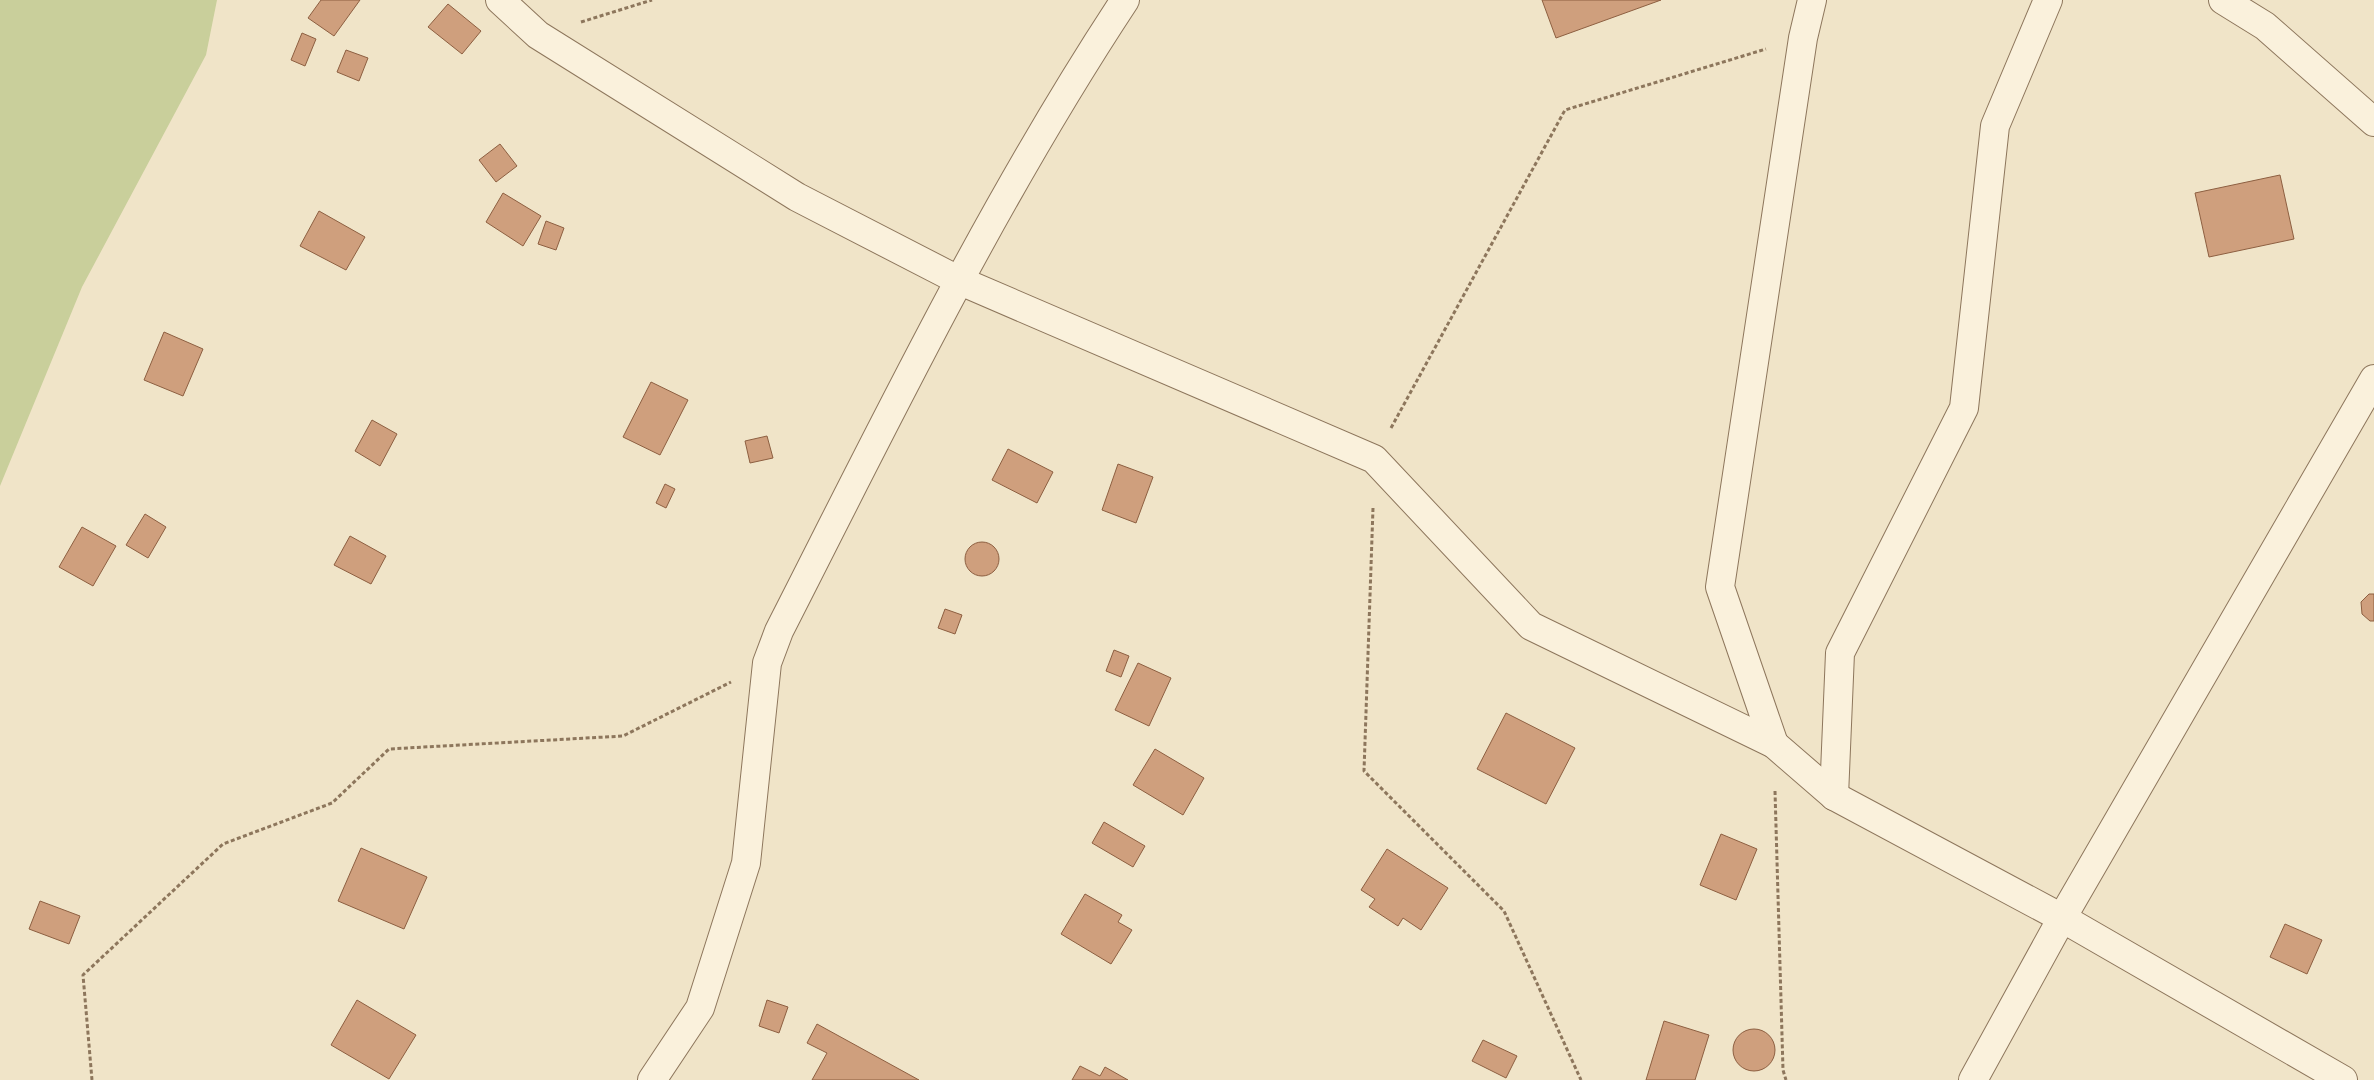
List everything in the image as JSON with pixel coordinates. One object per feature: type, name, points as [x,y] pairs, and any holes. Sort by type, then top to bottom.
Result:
[{"type":"street","points":[[500,0],[538,35],[797,198],[958,280],[1374,459],[1531,626],[1774,744],[1834,796],[2062,918],[2343,1080]]},
{"type":"street","points":[[652,1080],[700,1008],[746,863],[767,663],[779,631],[958,280],[1089,55],[1125,0]]},
{"type":"street","points":[[1774,744],[1720,587],[1803,38],[1812,0]]},
{"type":"street","points":[[1834,796],[1840,653],[1964,408],[1995,126],[2048,0]]},
{"type":"street","points":[[2223,0],[2265,26],[2374,122]]},
{"type":"street","points":[[1973,1080],[2062,918],[2374,380]]},
{"type":"path","points":[[538,35],[652,0]]},
{"type":"path","points":[[1581,1080],[1504,911],[1364,771],[1374,459],[1565,110],[1803,38]]},
{"type":"path","points":[[92,1080],[83,975],[223,844],[332,803],[389,749],[623,736],[694,702],[767,663]]},
{"type":"path","points":[[1774,744],[1783,1060],[1786,1080]]},
{"type":"green space","points":[[0,0],[217,0],[206,55],[82,287],[0,486]]},
{"type":"building","points":[[321,0],[360,0],[334,36],[308,18]]},
{"type":"building","points":[[1542,0],[1661,0],[1556,38]]},
{"type":"building","points":[[448,4],[481,31],[462,54],[428,27]]},
{"type":"building","points":[[302,33],[316,39],[305,66],[291,60]]},
{"type":"building","points":[[346,50],[368,58],[359,81],[337,72]]},
{"type":"building","points":[[500,144],[517,166],[496,182],[479,160]]},
{"type":"building","points":[[2280,175],[2294,239],[2209,257],[2195,193]]},
{"type":"building","points":[[503,193],[541,216],[523,246],[486,222]]},
{"type":"building","points":[[319,211],[365,237],[346,270],[300,246]]},
{"type":"building","points":[[546,221],[564,228],[556,250],[538,244]]},
{"type":"building","points":[[164,332],[203,349],[183,396],[144,380]]},
{"type":"building","points":[[651,382],[688,400],[660,455],[623,437]]},
{"type":"building","points":[[372,420],[397,434],[380,466],[355,451]]},
{"type":"building","points":[[767,436],[773,458],[750,463],[745,441]]},
{"type":"building","points":[[1008,449],[1053,472],[1037,503],[992,480]]},
{"type":"building","points":[[1118,464],[1153,477],[1136,523],[1102,510]]},
{"type":"building","points":[[665,484],[675,489],[666,508],[656,503]]},
{"type":"building","points":[[145,514],[166,527],[148,558],[126,545]]},
{"type":"building","points":[[82,527],[116,546],[93,586],[59,567]]},
{"type":"building","points":[[350,536],[386,556],[371,584],[334,565]]},
{"type":"building","points":[[982,542],[989,543],[994,547],[998,552],[998,566],[994,571],[989,575],[982,576],[975,575],[970,571],[966,566],[965,559],[966,552],[970,547],[975,543]]},
{"type":"building","points":[[2369,594],[2374,594],[2374,621],[2370,621],[2362,614],[2361,602]]},
{"type":"building","points":[[945,609],[962,615],[955,634],[938,628]]},
{"type":"building","points":[[1114,650],[1129,656],[1121,677],[1106,671]]},
{"type":"building","points":[[1138,663],[1171,678],[1149,726],[1115,710]]},
{"type":"building","points":[[1506,713],[1575,748],[1546,804],[1477,769]]},
{"type":"building","points":[[1155,749],[1204,778],[1183,815],[1133,785]]},
{"type":"building","points":[[1104,822],[1145,846],[1133,867],[1092,843]]},
{"type":"building","points":[[1721,834],[1757,849],[1736,900],[1700,885]]},
{"type":"building","points":[[361,848],[427,877],[404,929],[338,901]]},
{"type":"building","points":[[1387,849],[1448,888],[1421,930],[1403,918],[1398,926],[1369,907],[1375,899],[1361,890]]},
{"type":"building","points":[[1085,894],[1122,915],[1118,922],[1132,930],[1111,964],[1061,934]]},
{"type":"building","points":[[40,901],[80,916],[69,944],[29,929]]},
{"type":"building","points":[[2285,924],[2322,940],[2307,974],[2270,957]]},
{"type":"building","points":[[357,1000],[416,1035],[389,1079],[331,1045]]},
{"type":"building","points":[[767,1000],[788,1007],[779,1033],[759,1026]]},
{"type":"building","points":[[1664,1021],[1709,1035],[1695,1080],[1646,1080]]},
{"type":"building","points":[[817,1024],[919,1080],[812,1080],[827,1053],[807,1043]]},
{"type":"building","points":[[1754,1029],[1769,1035],[1775,1050],[1769,1065],[1754,1071],[1739,1065],[1733,1050],[1739,1035]]},
{"type":"building","points":[[1483,1040],[1517,1056],[1506,1078],[1472,1061]]},
{"type":"building","points":[[1080,1066],[1100,1076],[1105,1067],[1128,1080],[1072,1080]]}]
